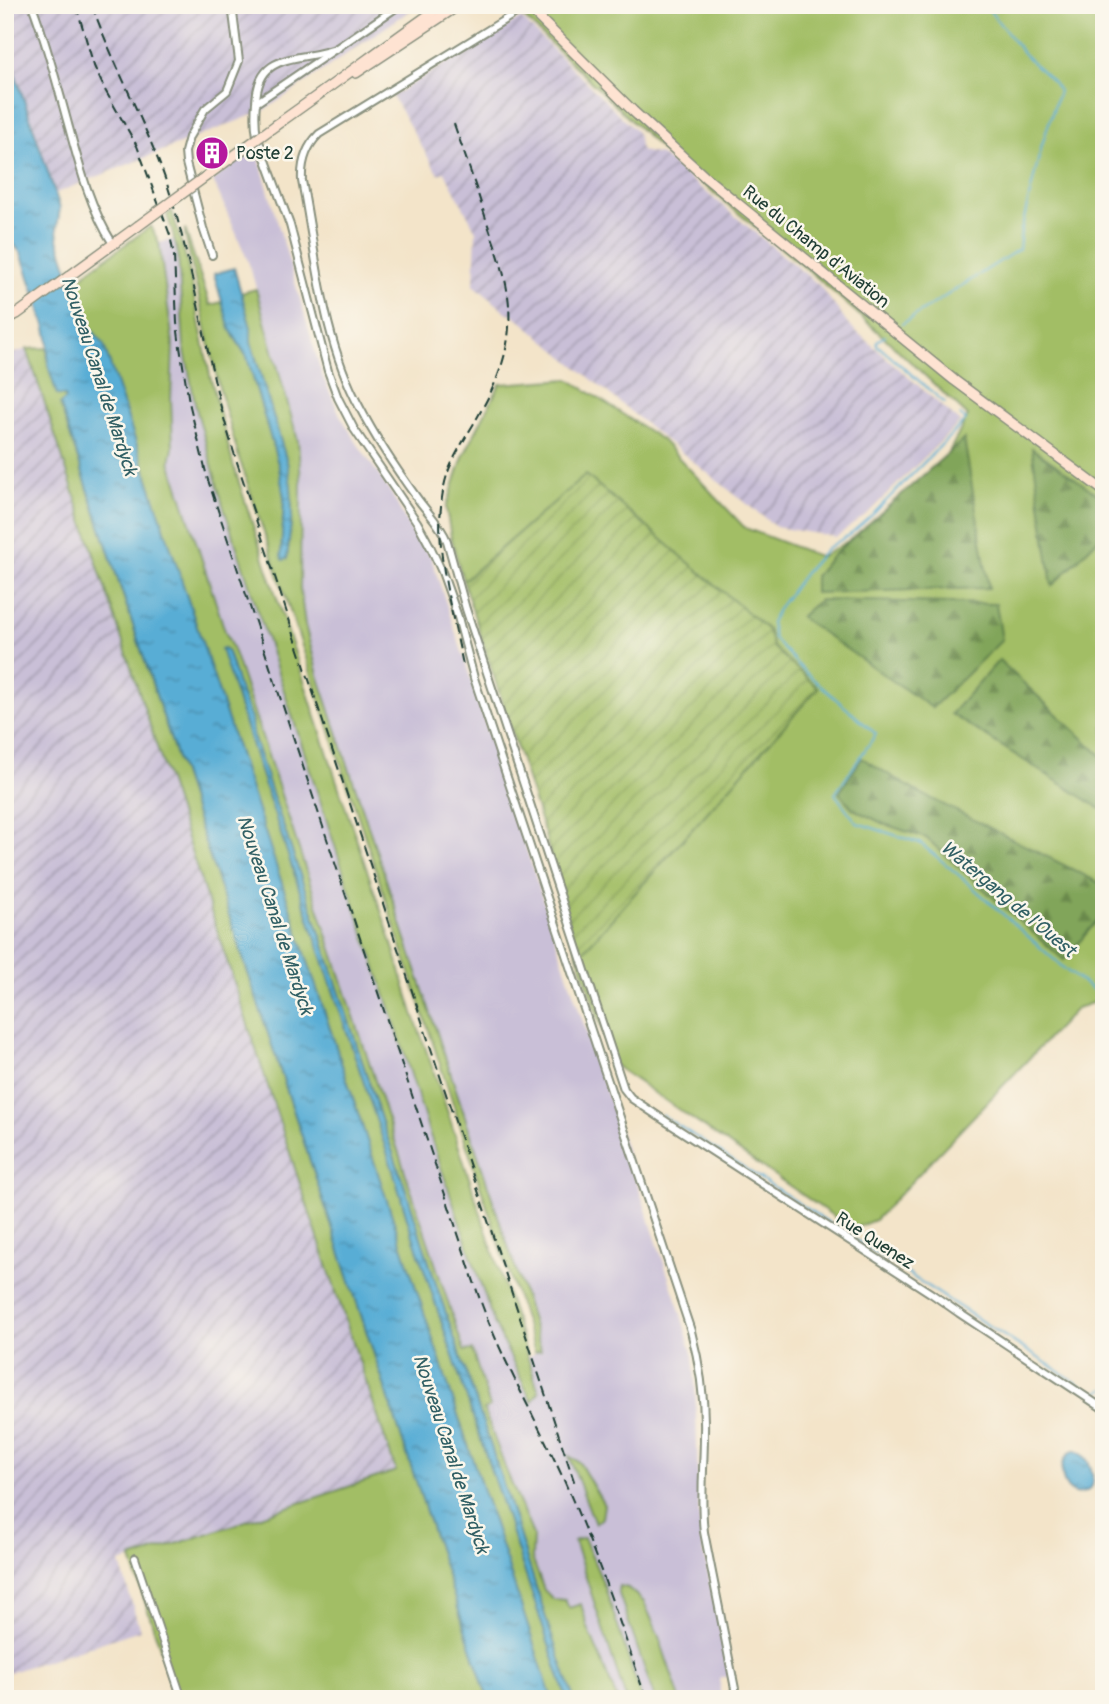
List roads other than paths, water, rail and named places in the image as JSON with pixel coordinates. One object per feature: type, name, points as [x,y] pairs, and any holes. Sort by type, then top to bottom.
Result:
[{"type":"street","points":[[32,5],[52,64],[82,176],[113,244]]},
{"type":"street","points":[[212,256],[185,152],[189,137],[202,114],[227,91],[239,61],[232,5]]},
{"type":"street","points":[[256,103],[400,5]]},
{"type":"street","points":[[5,320],[18,314],[443,5]]},
{"type":"street","points":[[319,95],[459,5]]},
{"type":"street","name":"Rue Quenez","points":[[527,6],[316,136],[306,153],[302,181],[330,334],[344,376],[361,410],[447,541],[466,608],[624,1089],[631,1098],[1104,1409]]},
{"type":"street","name":"Rue du Champ d'Aviation","points":[[527,6],[661,138],[705,177],[954,380],[1104,491]]},
{"type":"street","points":[[338,48],[282,61],[271,66],[259,79],[256,103],[258,141],[292,231],[335,391],[354,429],[424,533],[445,581],[458,617],[474,678],[691,1331],[704,1405],[703,1526],[737,1699]]},
{"type":"street","points":[[135,1558],[182,1699]]},
{"type":"water","name":"Nouveau Canal de Mardyck","points":[[5,43],[60,208],[58,239],[83,316],[103,343],[552,1699],[488,1699],[60,404],[66,399],[65,396],[57,395],[48,365],[46,328],[21,253],[5,234]]},
{"type":"water","points":[[234,268],[251,328],[251,342],[287,462],[292,513],[287,559],[283,560],[284,498],[279,467],[247,357],[230,329],[214,274]]},
{"type":"water","points":[[224,648],[251,719],[253,736],[574,1699],[567,1699],[256,759],[221,649]]},
{"type":"water","points":[[1074,1451],[1085,1458],[1092,1471],[1091,1485],[1083,1493],[1069,1490],[1063,1476],[1064,1461]]},
{"type":"waterway","name":"Watergang de l'Ouest","points":[[902,324],[1019,249],[1041,148],[1059,91],[1024,54],[985,5]]},
{"type":"waterway","name":"Watergang de l'Ouest","points":[[885,336],[877,341],[877,345],[945,403]]},
{"type":"waterway","name":"Watergang de l'Ouest","points":[[960,415],[966,420],[872,515],[849,535],[827,548],[804,574],[771,622],[774,639],[804,671],[876,734],[835,794],[857,823],[920,843],[1067,971],[1104,998]]},
{"type":"waterway","points":[[662,1115],[1085,1388],[1095,1394],[1104,1389]]},
{"type":"railway","points":[[76,5],[94,66],[137,146],[170,235],[174,256],[180,347],[189,402],[207,477],[476,1288],[506,1360],[575,1505],[646,1699]]},
{"type":"railway","points":[[92,5],[168,187],[235,456],[575,1484]]},
{"type":"railway","points":[[454,124],[499,259],[506,285],[509,313],[508,340],[497,378],[453,460],[442,495],[441,544],[463,665]]},
{"type":"place","name":"Poste 2","points":[[212,153]]}]
